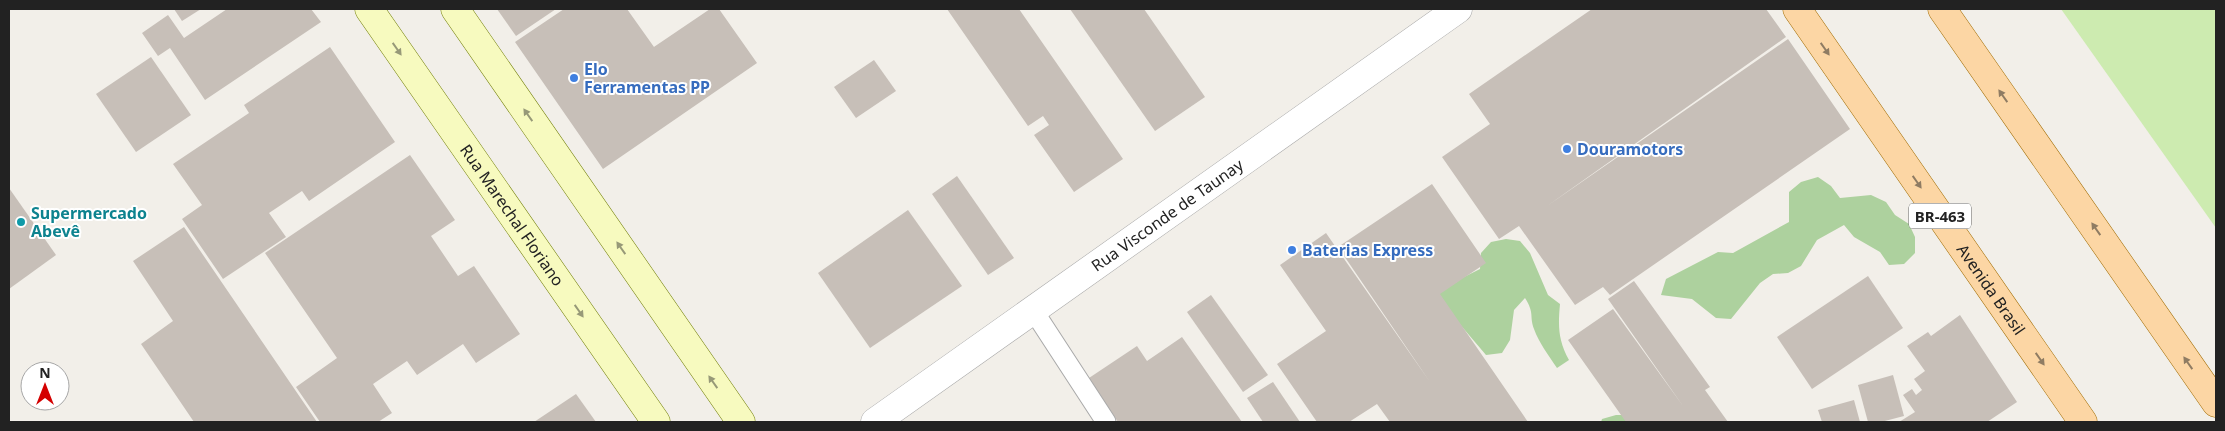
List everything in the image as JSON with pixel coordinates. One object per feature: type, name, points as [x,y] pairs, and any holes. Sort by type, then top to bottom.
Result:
[{"type":"main road","name":"Rua Marechal Floriano","points":[[369,9],[656,422]]},
{"type":"main road","points":[[455,9],[741,422]]},
{"type":"main road","name":"Avenida Brasil","points":[[1797,9],[2083,422]]},
{"type":"main road","points":[[1942,9],[2216,403]]},
{"type":"street","name":"Rua Visconde de Taunay","points":[[875,422],[1458,9]]},
{"type":"lane","points":[[1033,310],[1106,422]]},
{"type":"green space","points":[[2061,9],[2216,9],[2216,228]]},
{"type":"green space","points":[[1818,177],[1831,186],[1840,198],[1871,195],[1886,202],[1895,215],[1909,224],[1915,237],[1915,253],[1904,264],[1889,265],[1880,252],[1854,237],[1844,225],[1817,240],[1801,266],[1788,273],[1773,274],[1760,283],[1731,319],[1716,318],[1692,299],[1661,295],[1666,279],[1718,252],[1733,253],[1789,222],[1789,192],[1801,182]]},
{"type":"green space","points":[[1506,239],[1520,241],[1530,253],[1548,295],[1560,304],[1560,333],[1569,360],[1557,368],[1536,334],[1531,311],[1525,298],[1514,310],[1510,340],[1502,353],[1486,355],[1452,315],[1440,304],[1440,289],[1480,269],[1481,253],[1491,242]]},
{"type":"green space","points":[[1624,415],[1634,422],[1601,422],[1602,419]]},
{"type":"building","points":[[174,9],[201,9],[182,21]]},
{"type":"building","points":[[227,9],[311,9],[321,22],[205,100],[170,48],[158,56],[142,33],[168,15],[184,38]]},
{"type":"building","points":[[497,9],[556,9],[516,36]]},
{"type":"building","points":[[564,9],[627,9],[654,47],[710,9],[719,9],[757,63],[603,169],[515,42]]},
{"type":"building","points":[[947,9],[1019,9],[1123,159],[1074,192],[1034,135],[1049,125],[1043,116],[1028,126]]},
{"type":"building","points":[[1070,9],[1144,9],[1205,97],[1155,131]]},
{"type":"building","points":[[1592,9],[1766,9],[1786,37],[1547,206],[1788,39],[1850,129],[1610,295],[1603,287],[1575,305],[1519,226],[1499,239],[1442,157],[1490,124],[1469,94]]},
{"type":"building","points":[[330,47],[395,142],[309,201],[302,191],[269,213],[286,237],[223,279],[182,219],[202,205],[173,164],[249,113],[244,105]]},
{"type":"building","points":[[151,57],[191,115],[136,152],[96,94]]},
{"type":"building","points":[[874,60],[896,91],[856,118],[834,87]]},
{"type":"building","points":[[410,155],[455,220],[431,236],[458,276],[474,266],[520,334],[476,363],[463,344],[417,375],[407,361],[373,384],[392,413],[378,422],[320,422],[296,387],[337,358],[265,253]]},
{"type":"building","points":[[957,176],[1014,258],[988,275],[932,194]]},
{"type":"building","points":[[1432,184],[1486,263],[1440,294],[1528,422],[1390,422],[1377,404],[1349,422],[1317,422],[1277,364],[1326,331],[1280,265],[1326,233],[1430,382],[1338,247]]},
{"type":"building","name":"Supermercado Abevê","points":[[9,188],[56,255],[9,289]]},
{"type":"building","points":[[908,210],[962,286],[870,348],[818,273]]},
{"type":"building","points":[[184,227],[317,422],[194,422],[141,344],[173,321],[133,261]]},
{"type":"building","points":[[1868,276],[1903,328],[1812,389],[1777,337]]},
{"type":"building","points":[[1634,281],[1710,387],[1705,390],[1728,422],[1626,422],[1568,340],[1613,309],[1683,406],[1608,299]]},
{"type":"building","points":[[1211,295],[1268,375],[1243,392],[1187,312]]},
{"type":"building","points":[[1960,315],[2017,402],[1987,422],[1899,422],[1915,412],[1903,395],[1912,389],[1916,395],[1922,390],[1914,379],[1925,371],[1907,346],[1928,332],[1931,336]]},
{"type":"building","points":[[1182,337],[1242,422],[1118,422],[1089,378],[1137,346],[1147,361]]},
{"type":"building","points":[[1893,375],[1904,416],[1881,422],[1868,422],[1858,385]]},
{"type":"building","points":[[1273,382],[1300,422],[1263,422],[1247,398]]},
{"type":"building","points":[[576,394],[596,422],[534,422]]},
{"type":"building","points":[[1854,400],[1860,422],[1822,422],[1818,410]]},
{"type":"place","name":"Elo Ferramentas PP","points":[[574,78]]},
{"type":"place","name":"Douramotors","points":[[1567,149]]},
{"type":"place","name":"Supermercado Abevê","points":[[21,222]]},
{"type":"place","name":"Baterias Express","points":[[1292,250]]}]
